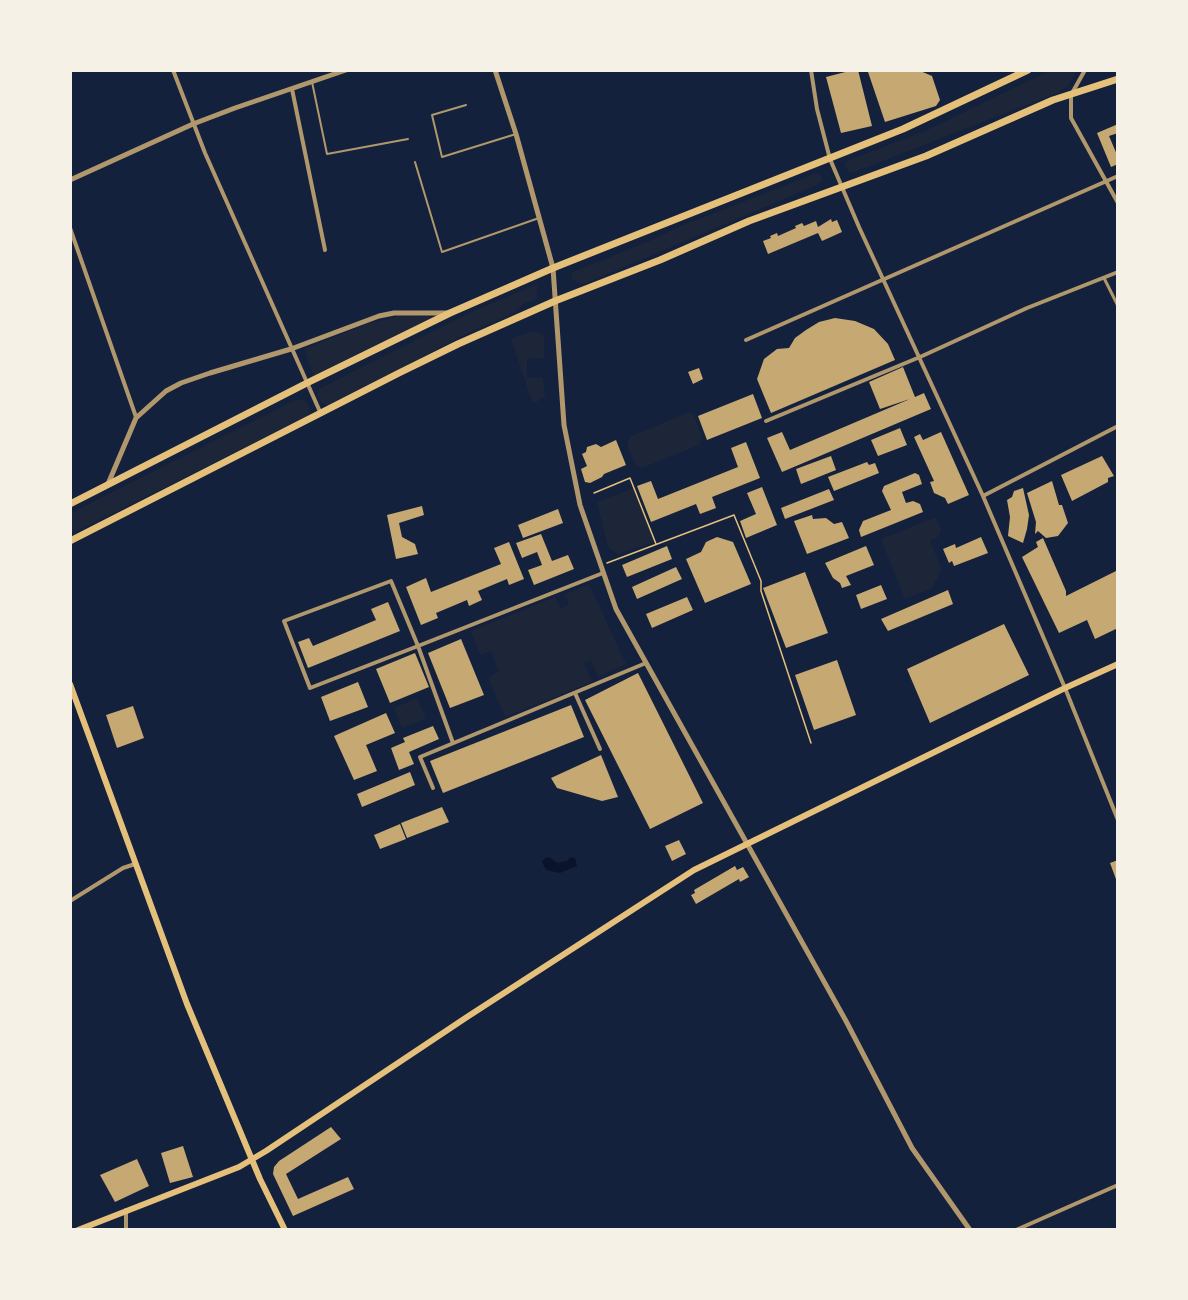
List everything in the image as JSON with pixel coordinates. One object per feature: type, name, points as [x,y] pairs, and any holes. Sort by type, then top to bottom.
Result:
[{"type":"main road","points":[[70,504],[307,383],[450,314],[553,268],[903,129],[1028,70]]},
{"type":"main road","points":[[70,542],[458,344],[555,301],[660,260],[749,221],[926,156],[1043,105],[1118,79]]},
{"type":"main road","points":[[78,1230],[252,1160],[694,870],[1118,664]]},
{"type":"main road","points":[[70,684],[187,1004],[252,1160],[285,1230]]},
{"type":"street","points":[[173,70],[193,124],[321,414]]},
{"type":"street","points":[[70,180],[193,124],[334,72],[346,70]]},
{"type":"street","points":[[495,70],[516,134],[553,268],[564,425],[580,505],[616,609],[846,1021],[912,1148],[970,1230]]},
{"type":"street","points":[[811,70],[817,110],[830,159],[983,496],[1065,688],[1118,820]]},
{"type":"street","points":[[1085,70],[1071,95],[1071,118],[1118,204]]},
{"type":"street","points":[[292,89],[325,250]]},
{"type":"street","points":[[746,340],[1118,176]]},
{"type":"street","points":[[70,228],[136,418]]},
{"type":"street","points":[[766,421],[920,357],[1027,308],[1118,272]]},
{"type":"street","points":[[1104,278],[1118,306]]},
{"type":"street","points":[[108,485],[136,418],[165,391],[181,383],[210,372],[291,349],[379,316],[394,313],[450,314]]},
{"type":"street","points":[[983,496],[1118,426]]},
{"type":"street","points":[[453,743],[417,646],[391,581],[284,621],[310,688],[417,646],[603,573]]},
{"type":"street","points":[[433,788],[420,757],[645,663]]},
{"type":"street","points":[[575,693],[600,750]]},
{"type":"street","points":[[70,901],[123,868],[135,864]]},
{"type":"street","points":[[1016,1230],[1118,1185]]},
{"type":"street","points":[[126,1210],[126,1230]]},
{"type":"lane","points":[[312,82],[327,154],[408,140]]},
{"type":"lane","points":[[466,105],[432,115],[442,157],[516,134]]},
{"type":"lane","points":[[415,162],[442,252],[539,218]]},
{"type":"path","points":[[594,493],[630,478],[656,545]]},
{"type":"path","points":[[601,566],[734,515],[761,581],[760,591],[811,742]]},
{"type":"shaded area","points":[[1049,71],[1076,71],[1068,86],[1057,93],[852,173],[845,165],[847,161],[925,131]]},
{"type":"shaded area","points":[[817,173],[823,180],[819,184],[584,284],[572,279],[571,274],[575,271],[676,228]]},
{"type":"shaded area","points":[[537,284],[537,299],[523,304],[514,313],[464,335],[329,406],[321,402],[317,394],[319,389],[469,313]]},
{"type":"shaded area","points":[[400,316],[436,317],[314,376],[304,349],[367,324]]},
{"type":"shaded area","points":[[533,331],[540,333],[544,338],[544,358],[527,359],[527,378],[543,378],[545,397],[533,404],[511,339]]},
{"type":"shaded area","points":[[295,400],[304,400],[309,406],[310,412],[304,418],[71,534],[71,513]]},
{"type":"shaded area","points":[[689,412],[694,415],[702,438],[699,445],[642,468],[636,466],[627,445],[630,437]]},
{"type":"shaded area","points":[[634,488],[655,542],[618,554],[608,547],[597,502]]},
{"type":"shaded area","points":[[936,517],[941,530],[938,537],[930,541],[942,570],[931,589],[905,599],[881,539]]},
{"type":"shaded area","points":[[589,584],[626,664],[598,677],[591,661],[584,663],[592,682],[505,717],[488,677],[499,672],[491,651],[480,655],[471,631],[555,597],[561,609],[569,605],[565,594]]},
{"type":"shaded area","points":[[417,698],[426,718],[402,728],[394,708]]},
{"type":"shaded area","points":[[549,857],[557,863],[567,861],[571,857],[575,858],[577,866],[560,873],[546,870],[542,862]]},
{"type":"building","points":[[858,70],[872,126],[841,133],[826,77]]},
{"type":"building","points":[[918,70],[932,76],[940,100],[936,106],[885,122],[868,72]]},
{"type":"building","points":[[1118,124],[1118,133],[1109,136],[1118,157],[1118,164],[1111,167],[1097,133]]},
{"type":"building","points":[[831,219],[832,222],[837,220],[842,232],[822,241],[818,233],[768,254],[763,241],[771,238],[770,236],[777,233],[778,236],[802,223],[804,226],[816,221],[818,227]]},
{"type":"building","points":[[835,318],[855,321],[874,329],[888,344],[895,360],[771,413],[757,379],[764,359],[777,349],[789,348],[795,338],[819,322]]},
{"type":"building","points":[[903,367],[915,397],[924,393],[931,409],[782,472],[767,438],[782,432],[790,450],[910,399],[880,409],[869,382]]},
{"type":"building","points":[[699,368],[703,379],[693,384],[688,372]]},
{"type":"building","points":[[753,394],[762,418],[707,440],[698,416]]},
{"type":"building","points":[[900,428],[907,445],[878,456],[871,440]]},
{"type":"building","points":[[941,432],[969,495],[948,504],[945,498],[934,493],[930,482],[934,481],[914,437],[920,434],[923,440]]},
{"type":"building","points":[[616,440],[626,465],[590,483],[585,482],[581,469],[587,466],[582,454],[586,452],[587,447],[596,444],[601,447]]},
{"type":"building","points":[[746,442],[760,478],[712,497],[716,508],[700,514],[696,504],[651,522],[637,486],[651,481],[658,499],[738,467],[731,448]]},
{"type":"building","points":[[831,456],[836,470],[801,484],[796,469]]},
{"type":"building","points":[[1102,456],[1114,476],[1108,478],[1108,482],[1072,501],[1061,475]]},
{"type":"building","points":[[867,462],[869,465],[875,463],[879,473],[834,491],[828,477]]},
{"type":"building","points":[[915,473],[919,475],[922,484],[902,492],[906,503],[913,501],[920,504],[923,512],[861,537],[859,530],[863,521],[891,510],[882,491],[884,486]]},
{"type":"building","points":[[1052,481],[1059,505],[1062,505],[1068,523],[1058,536],[1046,538],[1038,531],[1035,534],[1036,522],[1027,493]]},
{"type":"building","points":[[762,487],[777,525],[746,538],[740,521],[756,514],[747,493]]},
{"type":"building","points":[[1023,488],[1029,515],[1023,543],[1008,536],[1010,517],[1007,500],[1012,497],[1014,491]]},
{"type":"building","points":[[829,489],[834,500],[785,519],[781,508]]},
{"type":"building","points":[[422,506],[424,515],[399,523],[402,537],[415,544],[418,554],[396,559],[387,515]]},
{"type":"building","points":[[558,509],[563,523],[523,538],[518,525]]},
{"type":"building","points":[[812,515],[813,519],[826,518],[834,524],[842,522],[849,538],[807,554],[794,521]]},
{"type":"building","points":[[541,534],[552,561],[568,555],[574,569],[534,585],[528,570],[542,565],[537,552],[522,558],[516,543]]},
{"type":"building","points":[[717,537],[733,542],[751,584],[705,603],[686,559],[701,552],[706,542]]},
{"type":"building","points":[[981,537],[988,553],[954,566],[952,561],[949,563],[943,549],[955,544],[956,548]]},
{"type":"building","points":[[1043,538],[1066,591],[1066,596],[1118,570],[1118,628],[1095,639],[1087,620],[1059,633],[1022,557],[1038,547],[1036,542]]},
{"type":"building","points":[[509,542],[524,579],[509,585],[507,579],[478,591],[482,600],[469,606],[467,600],[436,613],[438,618],[421,625],[406,587],[426,578],[431,592],[501,564],[494,548]]},
{"type":"building","points":[[667,546],[672,559],[627,577],[622,565]]},
{"type":"building","points":[[866,546],[874,565],[846,576],[851,585],[842,588],[840,583],[833,578],[825,563]]},
{"type":"building","points":[[676,567],[682,579],[637,599],[632,587]]},
{"type":"building","points":[[805,572],[828,633],[786,648],[763,588]]},
{"type":"building","points":[[881,585],[887,599],[861,609],[856,595]]},
{"type":"building","points":[[948,590],[953,604],[888,631],[881,619]]},
{"type":"building","points":[[687,597],[693,610],[652,628],[646,614]]},
{"type":"building","points":[[388,602],[400,631],[308,668],[298,642],[309,638],[313,646],[376,620],[371,609]]},
{"type":"building","points":[[1004,624],[1029,675],[930,723],[907,669]]},
{"type":"building","points":[[461,639],[484,695],[450,708],[428,653]]},
{"type":"building","points":[[415,653],[429,687],[390,703],[376,669]]},
{"type":"building","points":[[837,660],[856,715],[814,730],[795,675]]},
{"type":"building","points":[[638,673],[703,803],[650,829],[585,700]]},
{"type":"building","points":[[358,682],[368,707],[330,721],[321,697]]},
{"type":"building","points":[[571,705],[584,737],[443,793],[430,761]]},
{"type":"building","points":[[133,706],[144,738],[117,748],[106,715]]},
{"type":"building","points":[[386,713],[395,733],[366,745],[377,771],[354,780],[334,736]]},
{"type":"building","points":[[433,726],[439,739],[409,752],[414,764],[399,770],[391,748],[405,742],[403,738]]},
{"type":"building","points":[[601,755],[618,797],[602,801],[557,788],[551,778]]},
{"type":"building","points":[[410,772],[415,785],[362,807],[357,794]]},
{"type":"building","points":[[442,807],[449,822],[407,838],[401,823]]},
{"type":"building","points":[[400,824],[406,839],[380,849],[374,835]]},
{"type":"building","points":[[679,840],[686,854],[672,861],[665,846]]},
{"type":"building","points":[[1118,860],[1118,882],[1117,882],[1110,863]]},
{"type":"building","points":[[735,866],[737,870],[743,867],[749,877],[740,882],[739,879],[696,904],[691,895],[695,893],[694,890]]},
{"type":"building","points":[[331,1127],[341,1139],[286,1174],[298,1199],[348,1177],[354,1189],[293,1216],[273,1174],[274,1167],[279,1161]]},
{"type":"building","points":[[183,1146],[193,1177],[170,1183],[161,1153]]},
{"type":"building","points":[[137,1159],[149,1186],[115,1202],[100,1175]]}]
